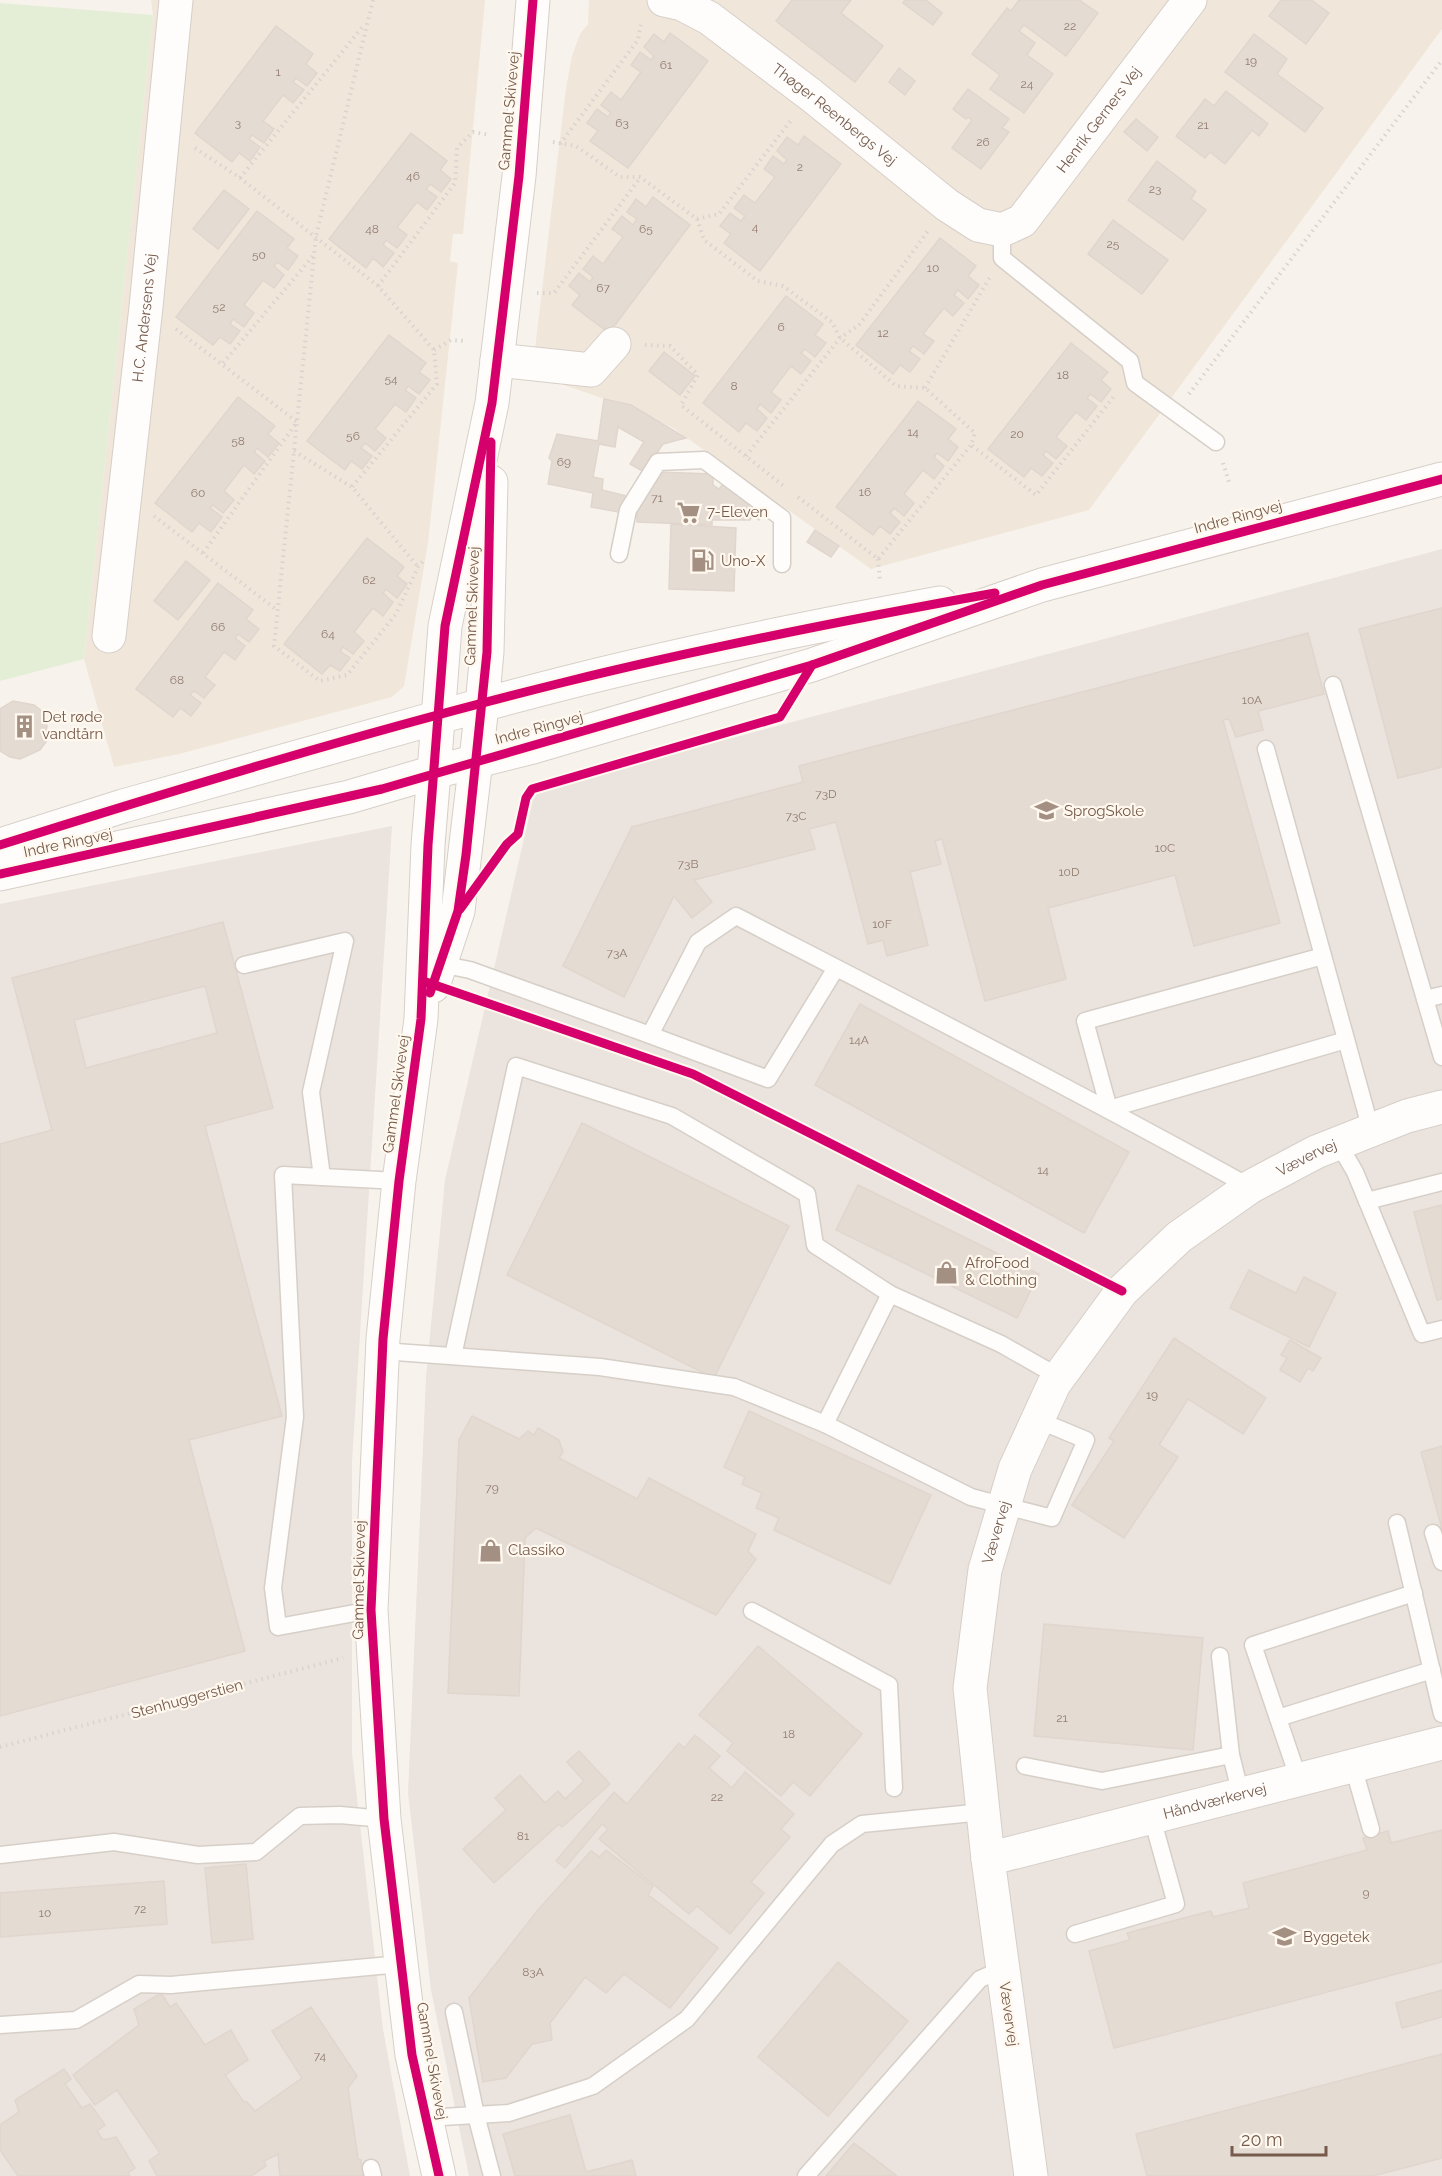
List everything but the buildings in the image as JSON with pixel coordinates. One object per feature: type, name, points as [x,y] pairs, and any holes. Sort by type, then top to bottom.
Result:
[{"type":"street","name":"H.C. Andersens Vej","points":[[109,636],[146,307],[176,0]]},
{"type":"street","name":"Gammel Skivevej","points":[[439,2176],[412,2055],[384,1819],[371,1610],[382,1351],[399,1181],[432,963],[428,845],[445,626],[492,403],[519,176],[532,0]]},
{"type":"street","name":"Henrik Gerners Vej","points":[[1002,244],[1022,221],[1190,0]]},
{"type":"street","name":"Thøger Reenbergs Vej","points":[[653,10],[682,4],[716,9],[811,95],[947,205],[1002,244]]},
{"type":"street","points":[[497,360],[591,370],[614,344]]},
{"type":"street","name":"Gammel Skivevej","points":[[432,963],[458,911],[482,705],[487,652],[492,403]]},
{"type":"street","name":"Indre Ringvej","points":[[0,874],[349,797],[476,760],[533,747],[812,665],[1042,585],[1442,479]]},
{"type":"street","name":"Indre Ringvej","points":[[0,845],[123,806],[565,682],[802,628],[1042,585]]},
{"type":"street","name":"Vævervej","points":[[1030,2176],[988,1859],[970,1688],[985,1570],[1015,1469],[1059,1377],[1122,1291],[1179,1238],[1250,1187],[1338,1143],[1407,1116],[1442,1107]]},
{"type":"street","name":"Håndværkervej","points":[[988,1859],[1442,1743]]},
{"type":"lane","points":[[1002,244],[1130,361],[1135,383],[1216,442]]},
{"type":"lane","points":[[619,554],[628,510],[658,462],[704,460],[782,518],[782,564]]},
{"type":"lane","points":[[1333,685],[1442,1057]]},
{"type":"lane","points":[[1266,748],[1371,1130]]},
{"type":"lane","points":[[650,1035],[698,942],[736,916],[1109,1109],[1250,1187]]},
{"type":"lane","points":[[244,965],[345,941],[311,1092],[322,1177]]},
{"type":"lane","points":[[1109,1109],[1085,1021],[1323,956]]},
{"type":"lane","points":[[432,963],[470,970],[768,1079],[836,968]]},
{"type":"lane","points":[[1425,999],[1442,995]]},
{"type":"lane","points":[[1109,1109],[1346,1040]]},
{"type":"lane","points":[[453,1356],[516,1066],[672,1116],[807,1194],[815,1245],[890,1294],[1001,1344],[1059,1377]]},
{"type":"lane","points":[[1338,1143],[1367,1201],[1422,1334],[1442,1329]]},
{"type":"lane","points":[[371,1610],[278,1627],[273,1588],[295,1417],[283,1175],[399,1181]]},
{"type":"lane","points":[[1367,1201],[1442,1182]]},
{"type":"lane","points":[[825,1424],[890,1294]]},
{"type":"lane","points":[[382,1351],[600,1367],[734,1387],[825,1424],[971,1497],[1052,1518],[1086,1440],[1038,1420]]},
{"type":"lane","points":[[1397,1523],[1442,1714]]},
{"type":"lane","points":[[1433,1533],[1442,1562]]},
{"type":"lane","points":[[1299,1780],[1252,1645],[1414,1593]]},
{"type":"lane","points":[[752,1611],[888,1685],[894,1788]]},
{"type":"lane","points":[[1220,1656],[1231,1755],[1241,1795]]},
{"type":"lane","points":[[1278,1718],[1432,1670]]},
{"type":"lane","points":[[1025,1766],[1102,1781],[1231,1755]]},
{"type":"lane","points":[[1353,1766],[1371,1829]]},
{"type":"lane","points":[[426,2118],[509,2113],[593,2086],[687,2019],[832,1844],[862,1824],[983,1812]]},
{"type":"lane","points":[[0,1855],[114,1842],[198,1855],[256,1852],[300,1816],[340,1815],[384,1819]]},
{"type":"lane","points":[[1075,1934],[1176,1904],[1152,1818]]},
{"type":"lane","points":[[0,2025],[76,2020],[140,1984],[171,1984],[401,1964]]},
{"type":"lane","points":[[806,2176],[980,1979],[1003,1969]]},
{"type":"lane","points":[[454,2012],[476,2115],[492,2176]]},
{"type":"path","points":[[373,0],[316,236],[274,646],[320,681],[347,675],[396,614],[418,567],[428,556],[459,560]]},
{"type":"path","points":[[560,144],[638,40],[653,10]]},
{"type":"path","points":[[240,178],[366,23]]},
{"type":"path","points":[[1176,412],[1442,60]]},
{"type":"path","points":[[697,219],[719,214],[811,95]]},
{"type":"path","points":[[163,128],[240,178],[378,286],[434,350],[437,384],[352,487]]},
{"type":"path","points":[[378,286],[455,183],[457,148],[473,132],[492,135]]},
{"type":"path","points":[[551,142],[576,146],[620,177],[640,177],[697,219],[704,240],[758,281],[783,285],[832,322],[840,338],[896,386],[925,388],[975,433],[971,445],[878,559],[681,405],[698,375],[670,346],[614,344]]},
{"type":"path","points":[[506,292],[554,293],[640,177]]},
{"type":"path","points":[[746,456],[840,338],[859,325],[947,205]]},
{"type":"path","points":[[925,388],[1002,244]]},
{"type":"path","points":[[223,363],[314,255]]},
{"type":"path","points":[[146,307],[223,363],[297,423]]},
{"type":"path","points":[[971,445],[1036,495],[1111,398],[1135,383]]},
{"type":"path","points":[[202,553],[297,423]]},
{"type":"path","points":[[294,451],[352,487],[418,567]]},
{"type":"path","points":[[124,493],[278,610]]},
{"type":"shaded area","points":[[151,0],[485,0],[463,234],[453,234],[450,261],[458,263],[428,543],[404,686],[392,697],[179,754],[114,767],[84,659],[153,15]]},
{"type":"shaded area","points":[[589,0],[1442,0],[1442,29],[1089,510],[871,569],[673,428],[634,409],[532,374],[566,88],[572,56],[580,34],[588,24]]},
{"type":"shaded area","points":[[1442,549],[1442,2176],[469,2176],[431,1990],[408,1793],[426,1377],[445,1180],[533,800],[539,791],[548,787]]},
{"type":"shaded area","points":[[392,826],[352,1462],[352,1753],[383,2029],[410,2176],[0,2176],[0,904]]},
{"type":"green space","points":[[0,3],[153,15],[84,659],[0,681]]},
{"type":"cycle path","points":[[439,2176],[412,2055],[384,1819],[371,1610],[383,1339],[399,1181],[421,1019],[428,845],[445,626],[492,403],[519,176],[533,0]]},
{"type":"cycle path","points":[[430,993],[458,911],[466,855],[487,652],[491,442]]},
{"type":"cycle path","points":[[0,874],[382,789],[812,665],[1042,585],[1442,479]]},
{"type":"cycle path","points":[[0,845],[281,759],[565,682],[779,634],[995,593]]},
{"type":"cycle path","points":[[460,909],[507,844],[518,834],[526,798],[532,789],[780,717],[812,665]]},
{"type":"cycle path","points":[[423,981],[693,1074],[1122,1291]]},
{"type":"place","name":"7-Eleven","points":[[689,512]]},
{"type":"place","name":"Uno-X","points":[[703,561]]},
{"type":"place","name":"Det røde vandtårn","points":[[24,726]]},
{"type":"place","name":"SprogSkole","points":[[1046,811]]},
{"type":"place","name":"AfroFood & Clothing","points":[[947,1272]]},
{"type":"place","name":"Classiko","points":[[490,1550]]},
{"type":"place","name":"Byggetek","points":[[1285,1937]]}]
